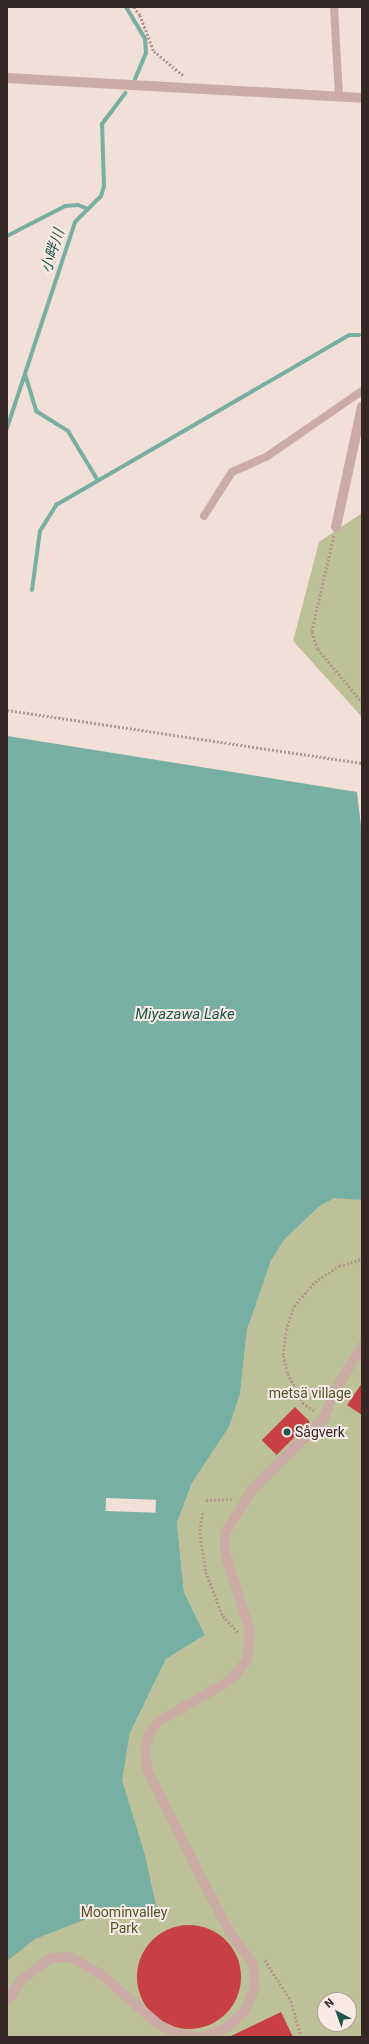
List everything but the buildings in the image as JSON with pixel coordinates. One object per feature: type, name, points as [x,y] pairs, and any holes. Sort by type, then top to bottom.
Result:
[{"type":"street","points":[[7,78],[362,98]]},
{"type":"street","points":[[336,527],[360,430],[362,408]]},
{"type":"street","points":[[7,2002],[22,1979],[45,1962],[51,1958],[70,1957],[101,1974],[159,2025],[183,2036],[202,2037],[226,2028],[244,2012],[255,1986],[253,1964],[229,1931],[204,1883],[148,1769],[145,1749],[149,1734],[159,1721],[224,1684],[237,1673],[246,1659],[250,1645],[250,1631],[225,1553],[225,1533],[246,1498],[324,1418],[334,1392],[362,1346]]},
{"type":"lane","points":[[334,7],[339,97]]},
{"type":"lane","points":[[204,516],[232,472],[266,457],[362,391]]},
{"type":"path","points":[[134,7],[140,15],[154,51],[164,62],[202,88]]},
{"type":"path","points":[[336,527],[312,632],[318,650],[362,702]]},
{"type":"path","points":[[7,710],[362,763]]},
{"type":"path","points":[[324,1418],[303,1404],[287,1373],[283,1355],[286,1330],[294,1306],[315,1282],[339,1266],[362,1260]]},
{"type":"path","points":[[206,1500],[246,1498]]},
{"type":"path","points":[[203,1513],[200,1533],[206,1572],[223,1616],[250,1645]]},
{"type":"path","points":[[264,1958],[291,2001],[302,2037]]},
{"type":"green space","points":[[362,513],[362,717],[293,641],[319,542]]},
{"type":"green space","points":[[348,1197],[362,1200],[362,2037],[7,2037],[7,1723],[127,1750],[130,1733],[166,1659],[205,1635],[184,1592],[177,1523],[192,1483],[229,1427],[240,1394],[247,1330],[271,1261],[284,1240],[321,1205],[335,1198]]},
{"type":"water","name":"Miyazawa Lake","points":[[7,736],[357,792],[362,835],[362,1200],[335,1198],[321,1205],[284,1240],[271,1261],[247,1330],[240,1394],[229,1427],[192,1483],[177,1523],[184,1592],[205,1635],[166,1659],[130,1733],[122,1780],[145,1855],[157,1910],[107,1911],[35,1939],[7,1961]]},
{"type":"pier","points":[[106,1498],[156,1500],[156,1513],[106,1511]]},
{"type":"waterway","name":"小畔川","points":[[126,7],[145,39],[146,53],[135,79]]},
{"type":"waterway","name":"小畔川","points":[[7,428],[75,222],[101,196],[104,186],[102,124],[125,93]]},
{"type":"waterway","points":[[7,236],[65,206],[78,205],[88,209]]},
{"type":"waterway","points":[[32,590],[40,531],[56,505],[349,335],[359,335]]},
{"type":"waterway","points":[[25,374],[36,411],[68,431],[97,479]]},
{"type":"place","name":"Sågverk","points":[[287,1432]]},
{"type":"park label","name":"metsä village","points":[[310,1393]]},
{"type":"park label","name":"Moominvalley Park","points":[[124,1920]]}]
